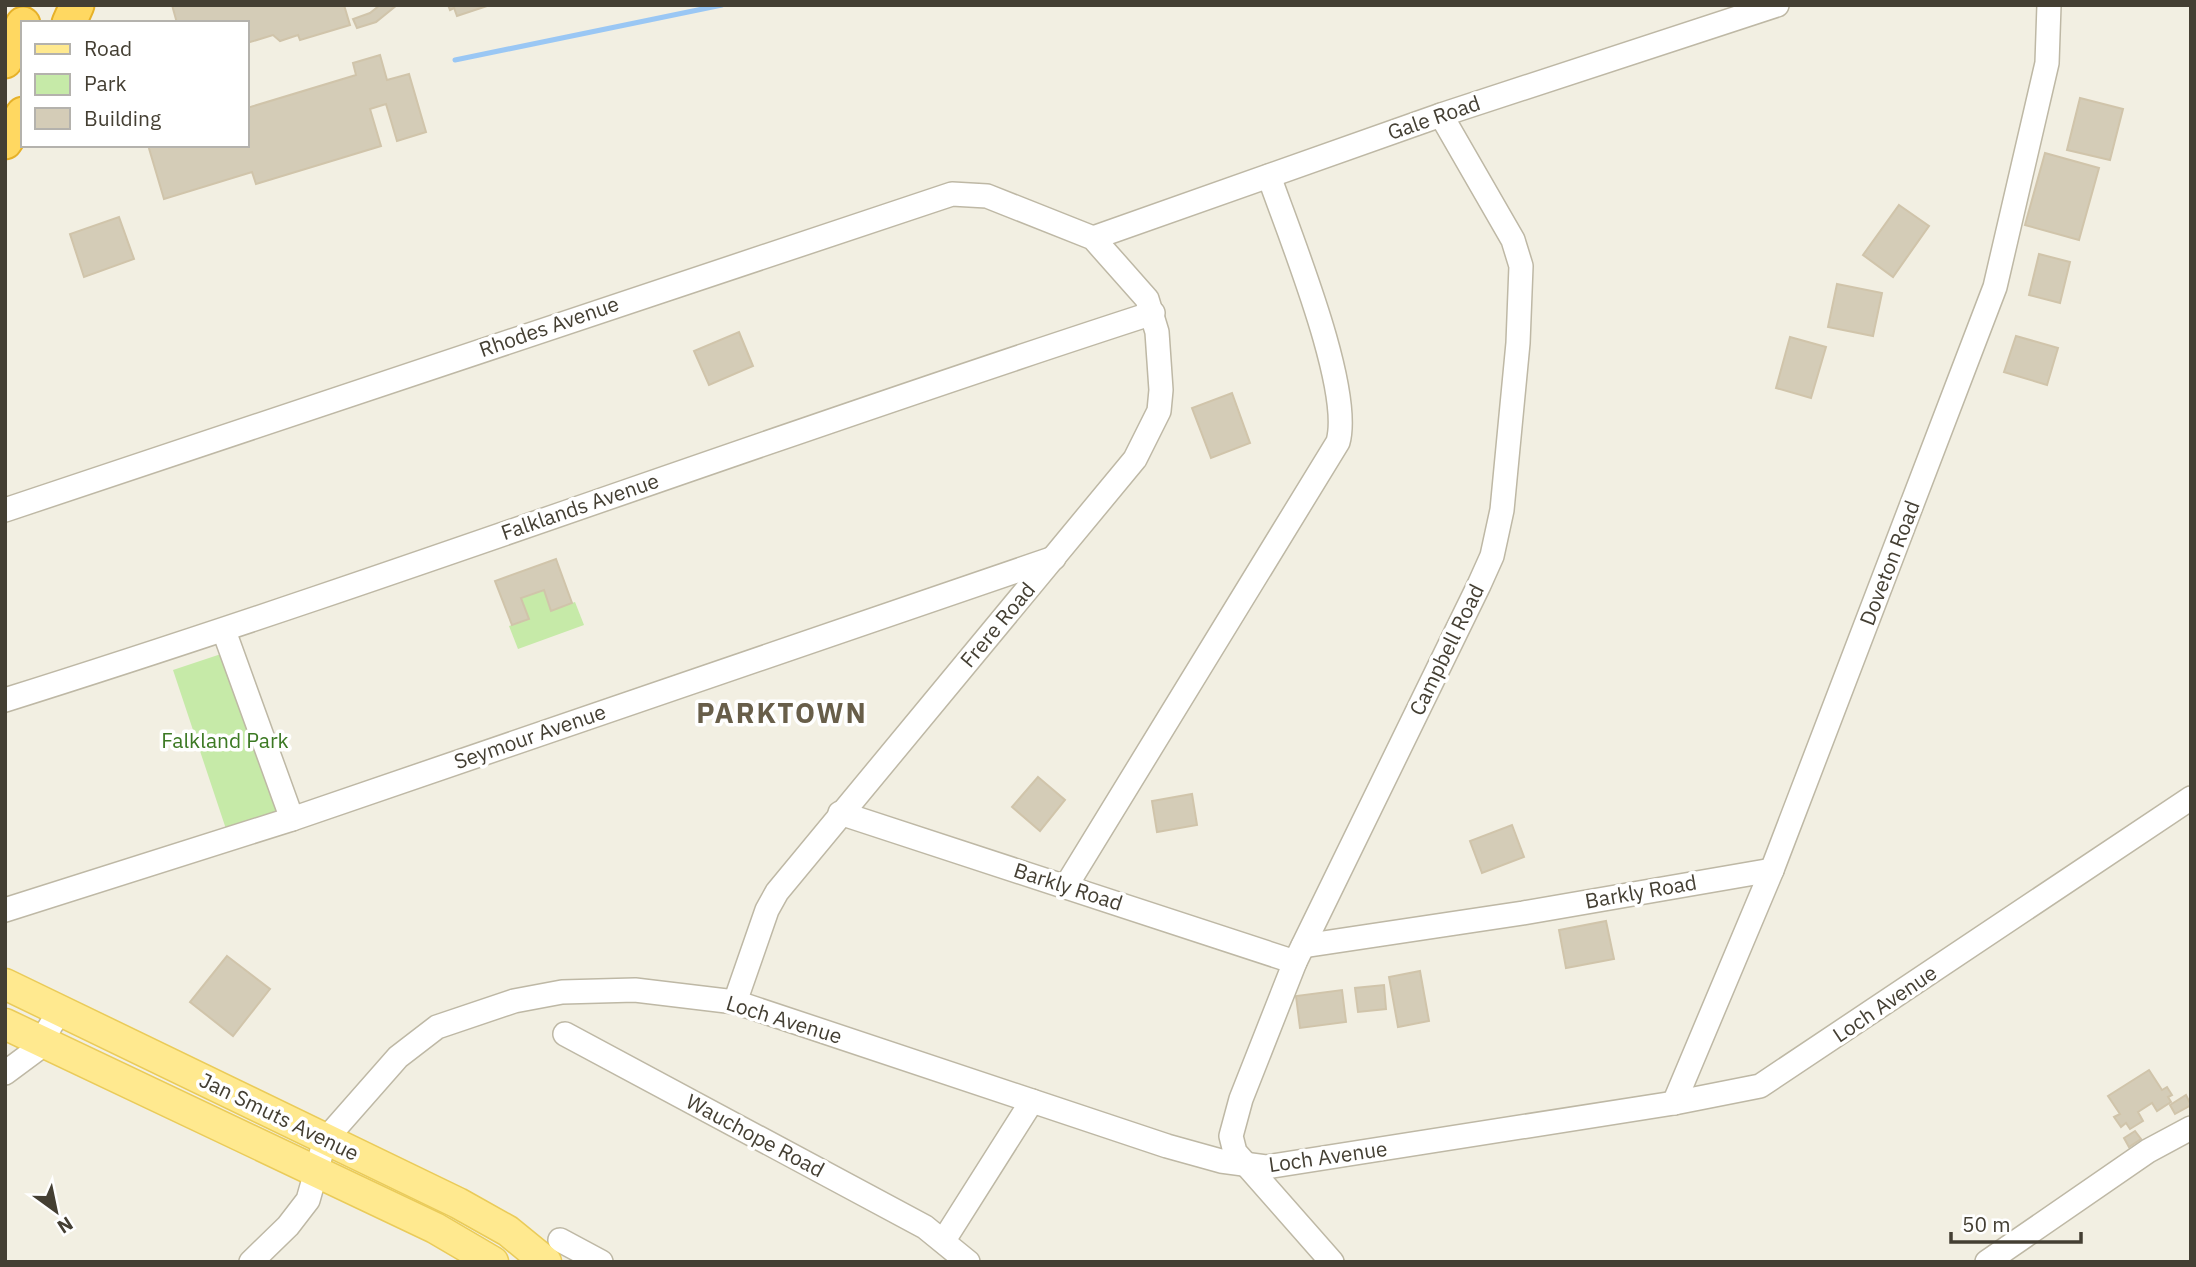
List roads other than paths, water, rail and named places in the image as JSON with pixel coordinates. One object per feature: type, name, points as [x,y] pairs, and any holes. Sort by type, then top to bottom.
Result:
[{"type":"highway","points":[[24,21],[31,5]]},
{"type":"highway","points":[[70,21],[77,5]]},
{"type":"main road","name":"Jan Smuts Avenue","points":[[5,984],[553,1251]]},
{"type":"main road","name":"Jan Smuts Avenue","points":[[5,1024],[435,1228],[493,1262]]},
{"type":"street","name":"Gale Road","points":[[1093,238],[1441,115],[1777,5]]},
{"type":"street","name":"Doveton Road","points":[[1674,1103],[1772,870],[1995,287],[2047,63],[2049,5]]},
{"type":"street","name":"Campbell Road","points":[[1332,1262],[1247,1166],[1231,1143],[1231,1136],[1241,1099],[1299,954],[1479,585],[1492,556],[1502,510],[1522,288],[1521,267],[1513,240],[1441,115]]},
{"type":"street","points":[[1066,886],[1338,442],[1340,420],[1331,360],[1269,176]]},
{"type":"street","name":"Rhodes Avenue","points":[[5,510],[952,194],[987,196],[1093,238]]},
{"type":"street","name":"Frere Road","points":[[734,1002],[766,910],[777,892],[1135,459],[1150,435],[1159,411],[1161,390],[1153,313],[1136,283],[1093,238]]},
{"type":"street","name":"Falklands Avenue","points":[[5,699],[224,631],[940,382],[1153,313]]},
{"type":"street","name":"Seymour Avenue","points":[[5,910],[292,819],[1054,558]]},
{"type":"street","points":[[224,631],[292,819]]},
{"type":"street","name":"Loch Avenue","points":[[325,1140],[398,1057],[437,1027],[514,1001],[586,989],[635,990],[734,1002],[1167,1146],[1247,1166],[1266,1167],[1319,1160],[1746,1091],[1773,1079],[2191,798]]},
{"type":"street","name":"Barkly Road","points":[[840,813],[1066,886],[1299,954],[1772,870]]},
{"type":"street","points":[[5,1073],[43,1042],[60,1010]]},
{"type":"street","name":"Wauchope Road","points":[[565,1034],[925,1227],[968,1262]]},
{"type":"street","points":[[944,1240],[1032,1101]]},
{"type":"street","points":[[1987,1262],[2148,1151],[2191,1128]]},
{"type":"street","points":[[251,1262],[288,1226],[308,1200],[318,1174],[325,1140]]},
{"type":"street","points":[[553,1251],[601,1262]]},
{"type":"waterway","points":[[455,60],[722,5]]},
{"type":"district","name":"PARKTOWN","points":[[782,713]]},
{"type":"park label","name":"Falkland Park","points":[[225,741]]}]
